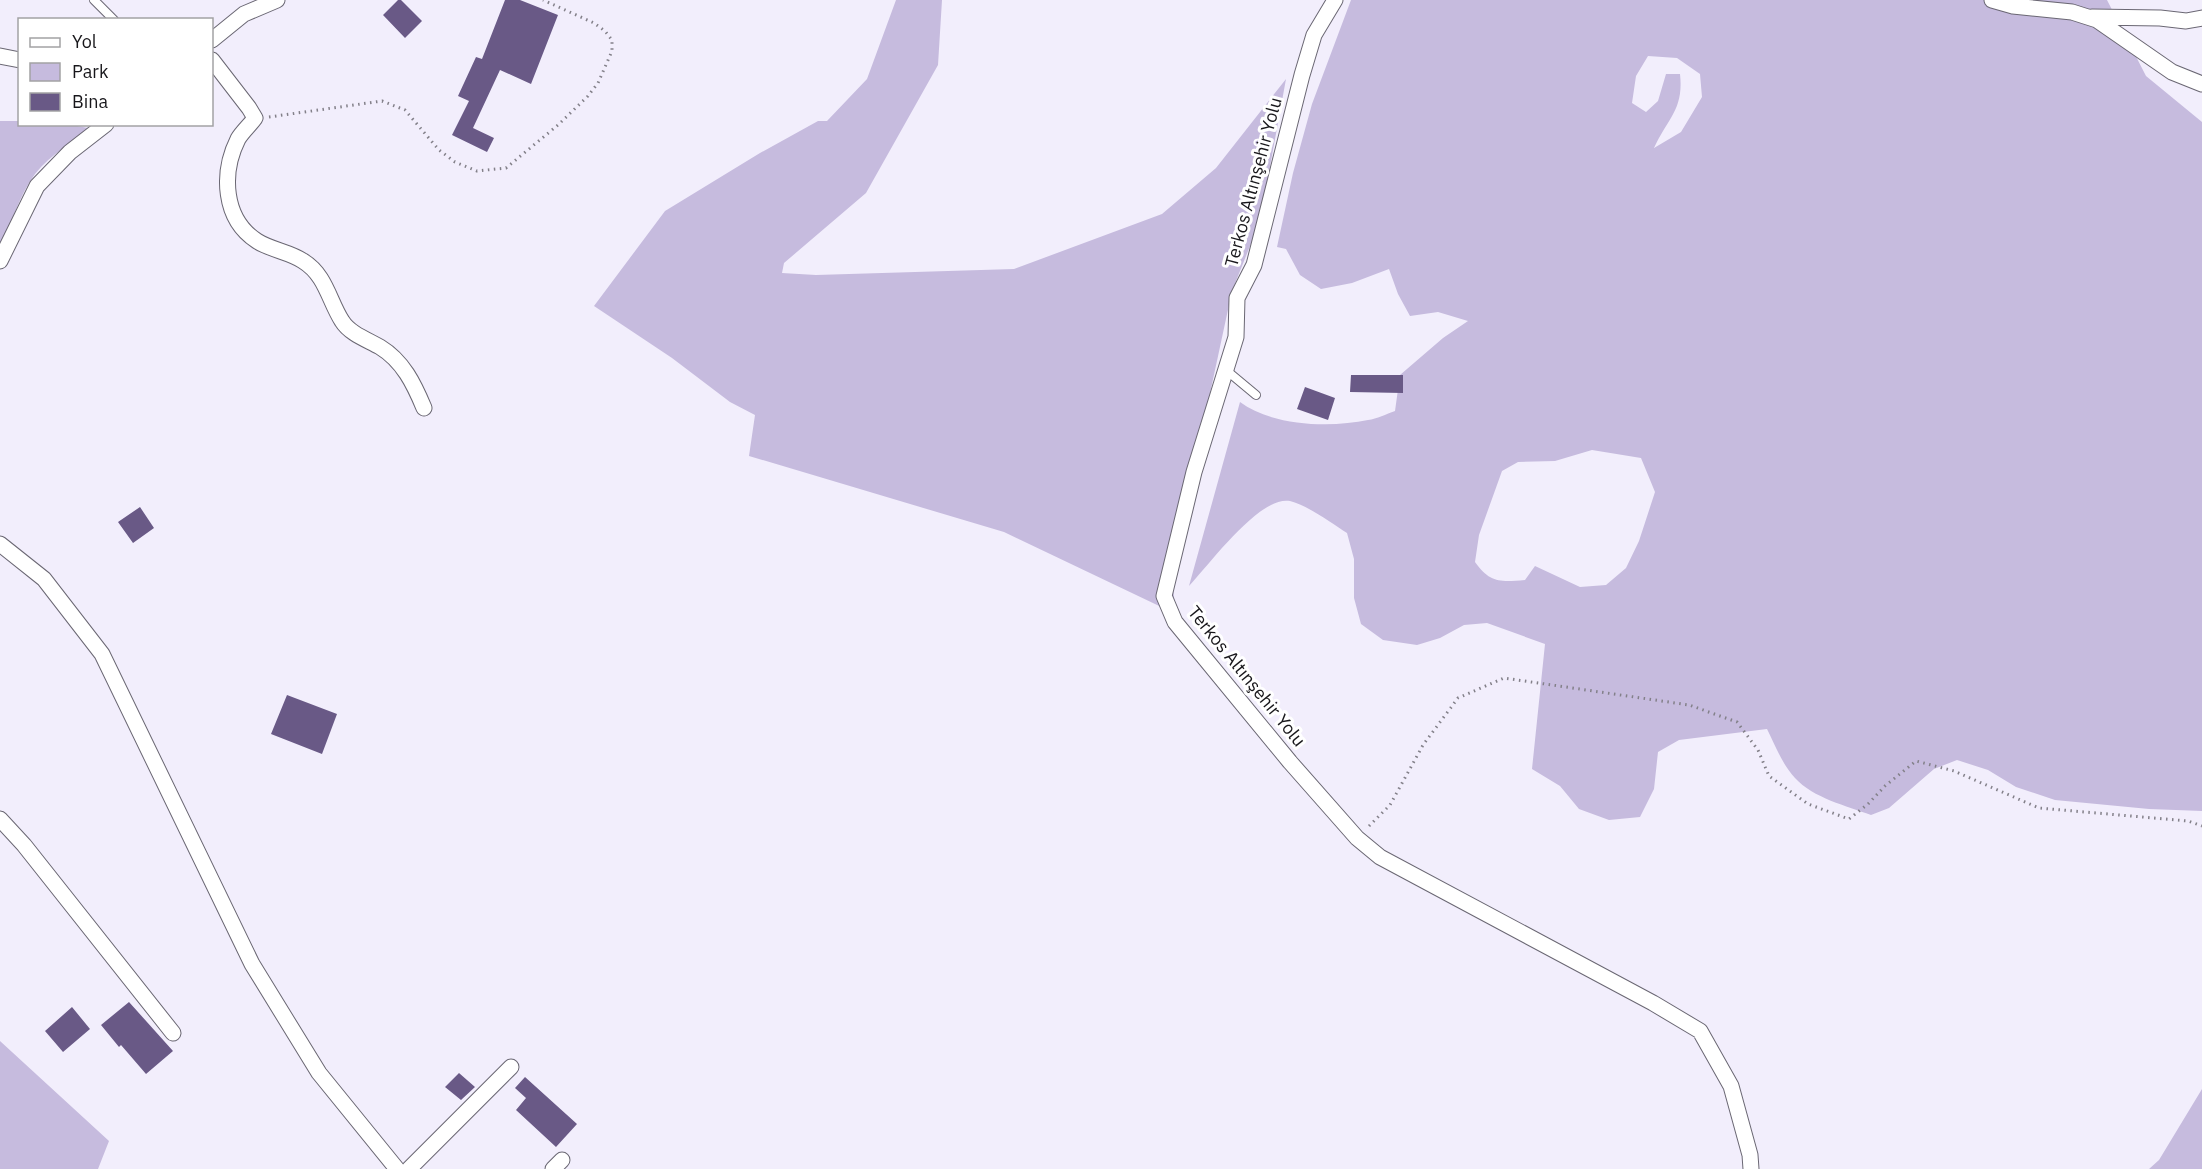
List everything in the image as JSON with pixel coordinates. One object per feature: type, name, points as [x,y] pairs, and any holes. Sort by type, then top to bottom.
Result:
[{"type":"street","points":[[213,39],[244,14],[276,0]]},
{"type":"street","name":"Terkos Altınşehir Yolu","points":[[1335,0],[1314,35],[1254,265],[1237,298],[1236,337],[1194,472],[1164,596],[1175,622],[1290,762],[1357,838],[1380,857],[1700,1031],[1731,1086],[1750,1155],[1751,1169]]},
{"type":"street","points":[[1992,0],[2013,6],[2072,12],[2097,20],[2172,72],[2202,84]]},
{"type":"street","points":[[2087,17],[2160,18],[2186,21],[2202,18]]},
{"type":"street","points":[[0,56],[18,60]]},
{"type":"street","points":[[213,61],[255,118],[238,138],[226,183],[229,202],[239,223],[256,241],[303,261],[321,278],[343,324],[382,348],[399,363],[413,380],[424,408]]},
{"type":"street","points":[[0,261],[37,186],[70,152],[103,126]]},
{"type":"street","points":[[0,544],[44,579],[102,654],[252,964],[319,1072],[397,1169]]},
{"type":"street","points":[[0,819],[24,845],[173,1033]]},
{"type":"street","points":[[410,1169],[511,1067]]},
{"type":"lane","points":[[94,0],[112,18]]},
{"type":"lane","points":[[1226,370],[1256,395]]},
{"type":"path","points":[[255,118],[382,101],[405,110],[439,150],[455,162],[477,171],[506,168],[558,125],[588,96],[598,83],[612,51],[612,40],[605,31],[594,23],[543,0]]},
{"type":"path","points":[[1357,838],[1390,805],[1423,744],[1458,698],[1504,678],[1689,705],[1737,722],[1758,750],[1769,776],[1808,804],[1849,819],[1916,761],[1954,771],[2039,808],[2188,821],[2202,826]]},
{"type":"green space","points":[[896,0],[942,0],[938,65],[866,193],[784,263],[782,273],[816,275],[1014,269],[1162,214],[1216,168],[1286,79],[1260,221],[1232,291],[1180,533],[1173,588],[1176,614],[1004,532],[749,456],[755,415],[730,402],[672,358],[594,306],[665,211],[760,153],[818,121],[827,121],[867,79]]},
{"type":"green space","points":[[1351,0],[2107,0],[2146,76],[2202,122],[2202,811],[2149,809],[2055,800],[2016,787],[1988,770],[1957,760],[1934,769],[1889,808],[1871,815],[1831,801],[1802,785],[1786,767],[1767,729],[1679,740],[1658,752],[1654,789],[1640,817],[1609,820],[1579,809],[1560,786],[1532,769],[1545,644],[1487,623],[1464,625],[1440,638],[1417,645],[1383,640],[1361,624],[1354,598],[1354,559],[1347,533],[1312,511],[1290,501],[1278,502],[1264,509],[1236,533],[1189,586],[1240,402],[1268,416],[1302,423],[1353,423],[1378,418],[1395,411],[1400,375],[1443,338],[1468,321],[1438,312],[1410,316],[1398,294],[1389,269],[1352,283],[1321,289],[1300,275],[1286,249],[1277,247],[1293,173],[1312,104]],"holes":[[[1648,56],[1677,58],[1700,74],[1702,97],[1681,132],[1654,148],[1677,106],[1681,86],[1680,74],[1666,74],[1658,101],[1646,112],[1632,103],[1636,76]],[[1592,450],[1641,458],[1655,492],[1639,541],[1626,568],[1606,585],[1580,587],[1535,566],[1525,580],[1509,581],[1496,580],[1480,569],[1475,562],[1479,535],[1502,471],[1518,462],[1555,461]]]},
{"type":"green space","points":[[0,121],[18,121],[18,126],[78,126],[94,129],[55,154],[35,174],[20,201],[0,249]]},
{"type":"green space","points":[[0,1041],[109,1141],[98,1169],[0,1169]]},
{"type":"green space","points":[[2202,1089],[2202,1169],[2149,1169],[2159,1160]]},
{"type":"building","points":[[398,0],[401,0],[422,21],[405,38],[383,15]]},
{"type":"building","points":[[505,0],[520,0],[558,15],[531,84],[500,70],[473,128],[494,138],[487,152],[452,135],[469,101],[458,96],[476,57],[482,59]]},
{"type":"building","points":[[1351,375],[1403,375],[1403,393],[1350,392]]},
{"type":"building","points":[[1305,387],[1335,398],[1328,420],[1297,409]]},
{"type":"building","points":[[140,507],[154,528],[133,543],[118,522]]},
{"type":"building","points":[[287,695],[337,714],[322,754],[271,734]]},
{"type":"building","points":[[129,1002],[173,1051],[146,1074],[101,1025]]},
{"type":"building","points":[[72,1007],[90,1029],[63,1052],[45,1031]]},
{"type":"building","points":[[459,1073],[475,1087],[461,1100],[445,1087]]},
{"type":"building","points":[[525,1077],[577,1124],[556,1147],[516,1110],[526,1098],[515,1088]]}]
